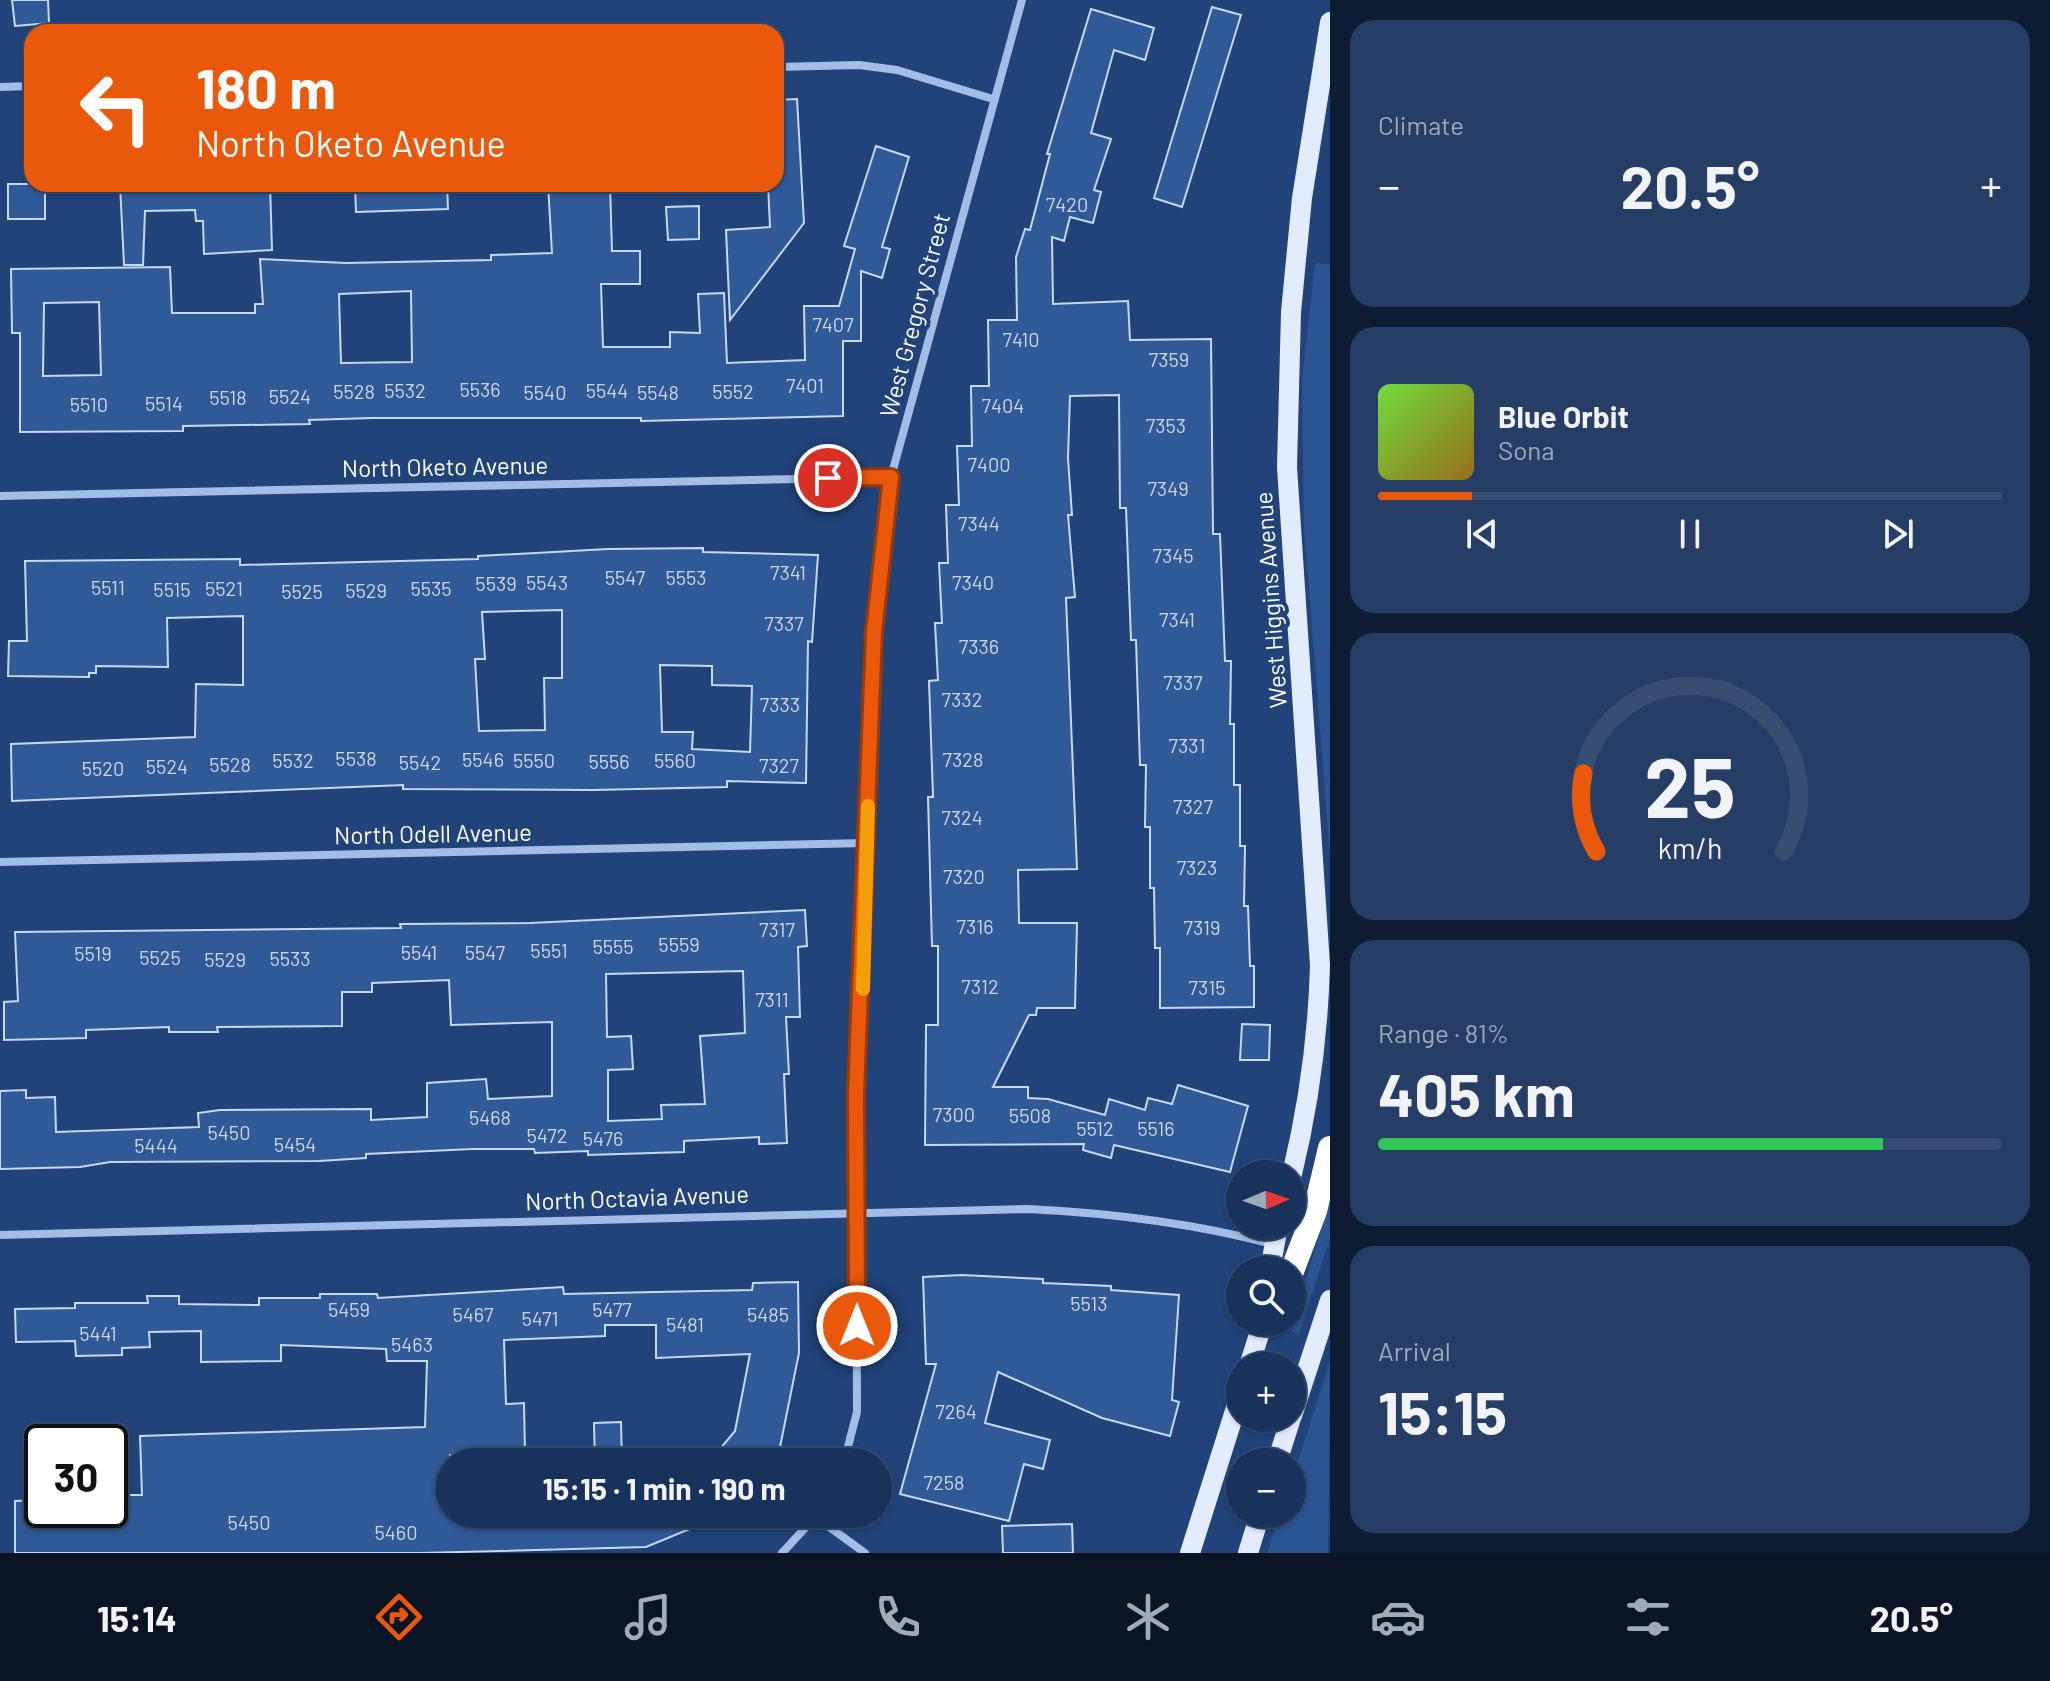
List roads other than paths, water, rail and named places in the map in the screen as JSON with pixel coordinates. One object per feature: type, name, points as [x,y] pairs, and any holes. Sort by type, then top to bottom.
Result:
[{"type":"highway","points":[[1298,1256],[1315,1211],[1330,1148]]},
{"type":"main road","name":"West Higgins Avenue","points":[[1295,1160],[1310,1097],[1319,1028],[1320,965],[1287,467],[1287,386],[1302,198],[1330,22]]},
{"type":"main road","points":[[1306,1374],[1330,1300]]},
{"type":"main road","points":[[1190,1553],[1228,1432]]},
{"type":"main road","points":[[1248,1553],[1256,1528]]},
{"type":"street","name":"West Gregory Street","points":[[848,1448],[857,1412],[856,1093],[874,632],[891,477],[1022,0]]},
{"type":"street","points":[[784,67],[859,65],[897,70],[993,99]]},
{"type":"street","points":[[0,87],[24,86]]},
{"type":"street","name":"North Oketo Avenue","points":[[0,496],[891,477]]},
{"type":"street","name":"North Odell Avenue","points":[[0,862],[866,843]]},
{"type":"street","name":"North Octavia Avenue","points":[[0,1235],[1028,1209],[1100,1213],[1226,1232]]},
{"type":"street","points":[[782,1553],[806,1528]]},
{"type":"street","points":[[833,1528],[865,1553]]}]
